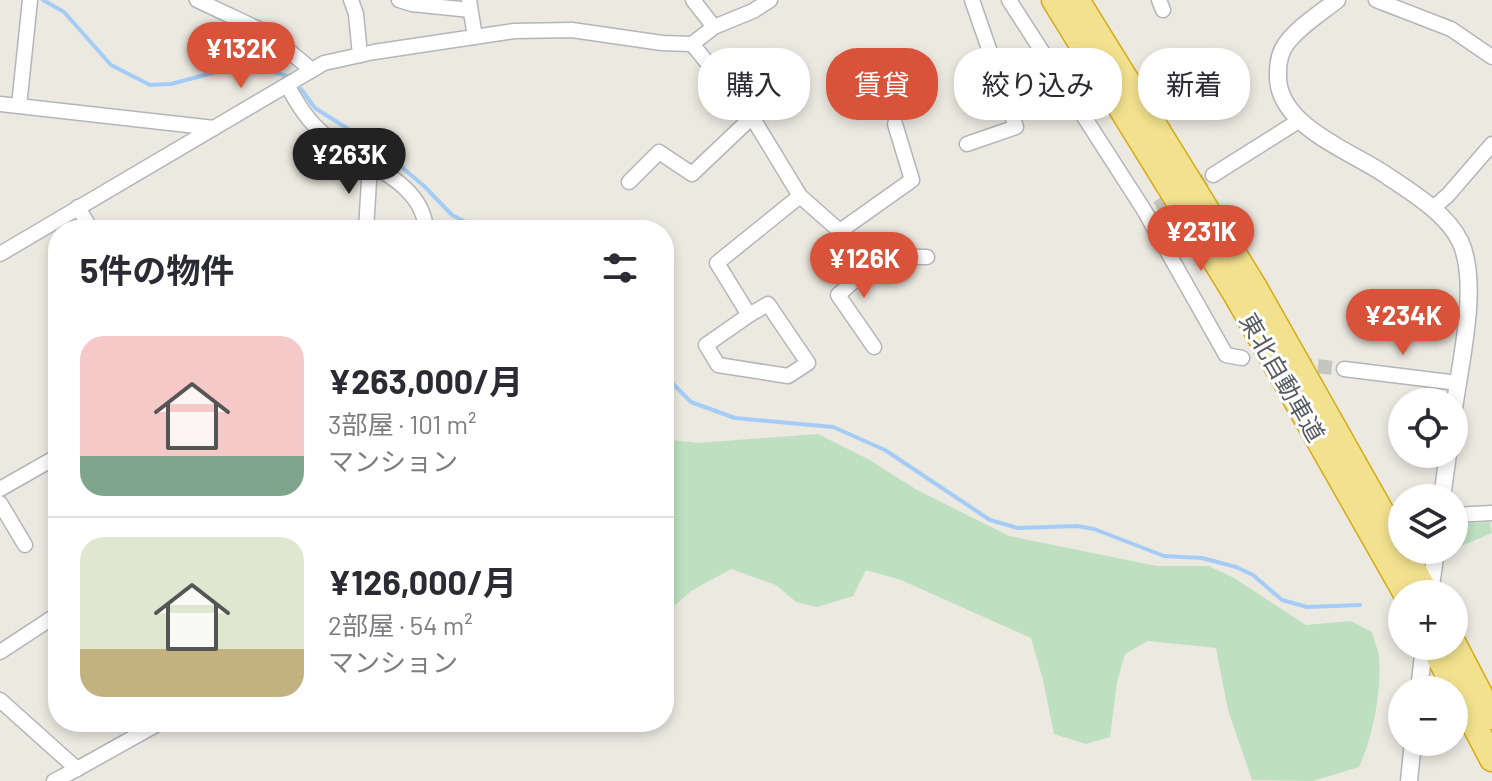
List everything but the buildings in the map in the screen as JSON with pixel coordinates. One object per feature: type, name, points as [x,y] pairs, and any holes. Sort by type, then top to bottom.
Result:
[{"type":"highway","name":"東北自動車道","points":[[1054,0],[1236,295],[1397,580]]},
{"type":"highway","name":"東北自動車道","points":[[1077,0],[1254,286],[1388,522]]},
{"type":"highway","points":[[1444,660],[1492,759]]},
{"type":"highway","points":[[1447,660],[1492,717]]},
{"type":"street","points":[[197,0],[267,33],[312,70]]},
{"type":"street","points":[[351,0],[356,14],[360,55]]},
{"type":"street","points":[[399,0],[412,4],[470,5],[475,37]]},
{"type":"street","points":[[693,0],[714,27]]},
{"type":"street","points":[[56,220],[324,63],[514,31],[572,30],[662,43],[692,44],[714,27],[753,11],[770,0]]},
{"type":"street","points":[[967,144],[1016,127],[972,0]]},
{"type":"street","points":[[1009,0],[1151,209],[1226,355],[1242,358]]},
{"type":"street","points":[[1337,0],[1286,44],[1279,60],[1278,78],[1287,106],[1300,120],[1320,136],[1382,172],[1432,209],[1459,239],[1468,264],[1469,297],[1457,388]]},
{"type":"street","points":[[1376,0],[1451,29],[1492,57]]},
{"type":"street","points":[[19,106],[29,4]]},
{"type":"street","points":[[692,44],[698,51]]},
{"type":"street","points":[[287,85],[302,110],[324,135],[412,195],[426,220]]},
{"type":"street","points":[[0,104],[214,128]]},
{"type":"street","points":[[629,182],[659,152],[692,174],[749,120]]},
{"type":"street","points":[[754,120],[800,196],[868,256],[927,257]]},
{"type":"street","points":[[1213,175],[1300,120]]},
{"type":"street","points":[[840,231],[912,180],[895,124]]},
{"type":"street","points":[[1432,209],[1492,144]]},
{"type":"street","points":[[367,220],[370,164]]},
{"type":"street","points":[[749,315],[717,263],[800,196]]},
{"type":"street","points":[[78,207],[85,220]]},
{"type":"street","points":[[0,254],[48,225]]},
{"type":"street","points":[[874,347],[838,295],[882,256]]},
{"type":"street","points":[[768,304],[808,363],[788,376],[718,365],[706,345],[749,315],[768,304]]},
{"type":"street","points":[[1344,369],[1458,383]]},
{"type":"street","points":[[0,489],[48,462]]},
{"type":"street","points":[[0,503],[25,545]]},
{"type":"street","points":[[1468,514],[1492,513]]},
{"type":"street","points":[[0,652],[48,621]]},
{"type":"street","points":[[0,700],[77,769]]},
{"type":"street","points":[[54,781],[143,732]]},
{"type":"street","points":[[1409,781],[1412,756]]},
{"type":"green space","points":[[818,434],[868,459],[917,490],[1009,536],[1157,566],[1209,566],[1234,578],[1306,625],[1351,621],[1372,632],[1379,656],[1378,698],[1359,767],[1313,781],[1252,780],[1228,710],[1216,648],[1148,641],[1125,654],[1117,682],[1110,737],[1086,744],[1054,734],[1031,638],[901,580],[866,570],[853,596],[817,607],[796,602],[776,585],[731,569],[691,591],[674,606],[674,440],[698,443]]},
{"type":"green space","points":[[1490,522],[1492,533],[1468,543],[1468,523]]},
{"type":"waterway","points":[[43,0],[64,12],[111,65],[150,85],[171,84],[216,72],[260,68],[287,76]]},
{"type":"waterway","points":[[301,89],[315,108],[383,151],[452,215],[462,220]]},
{"type":"waterway","points":[[674,385],[691,402],[735,418],[833,427],[885,450],[990,520],[1018,528],[1077,526],[1094,529],[1164,556],[1202,558],[1236,567],[1253,575],[1282,600],[1307,607],[1360,605]]},
{"type":"tunnel","points":[[1157,208],[1213,175]]},
{"type":"tunnel","points":[[1297,364],[1344,369]]}]
